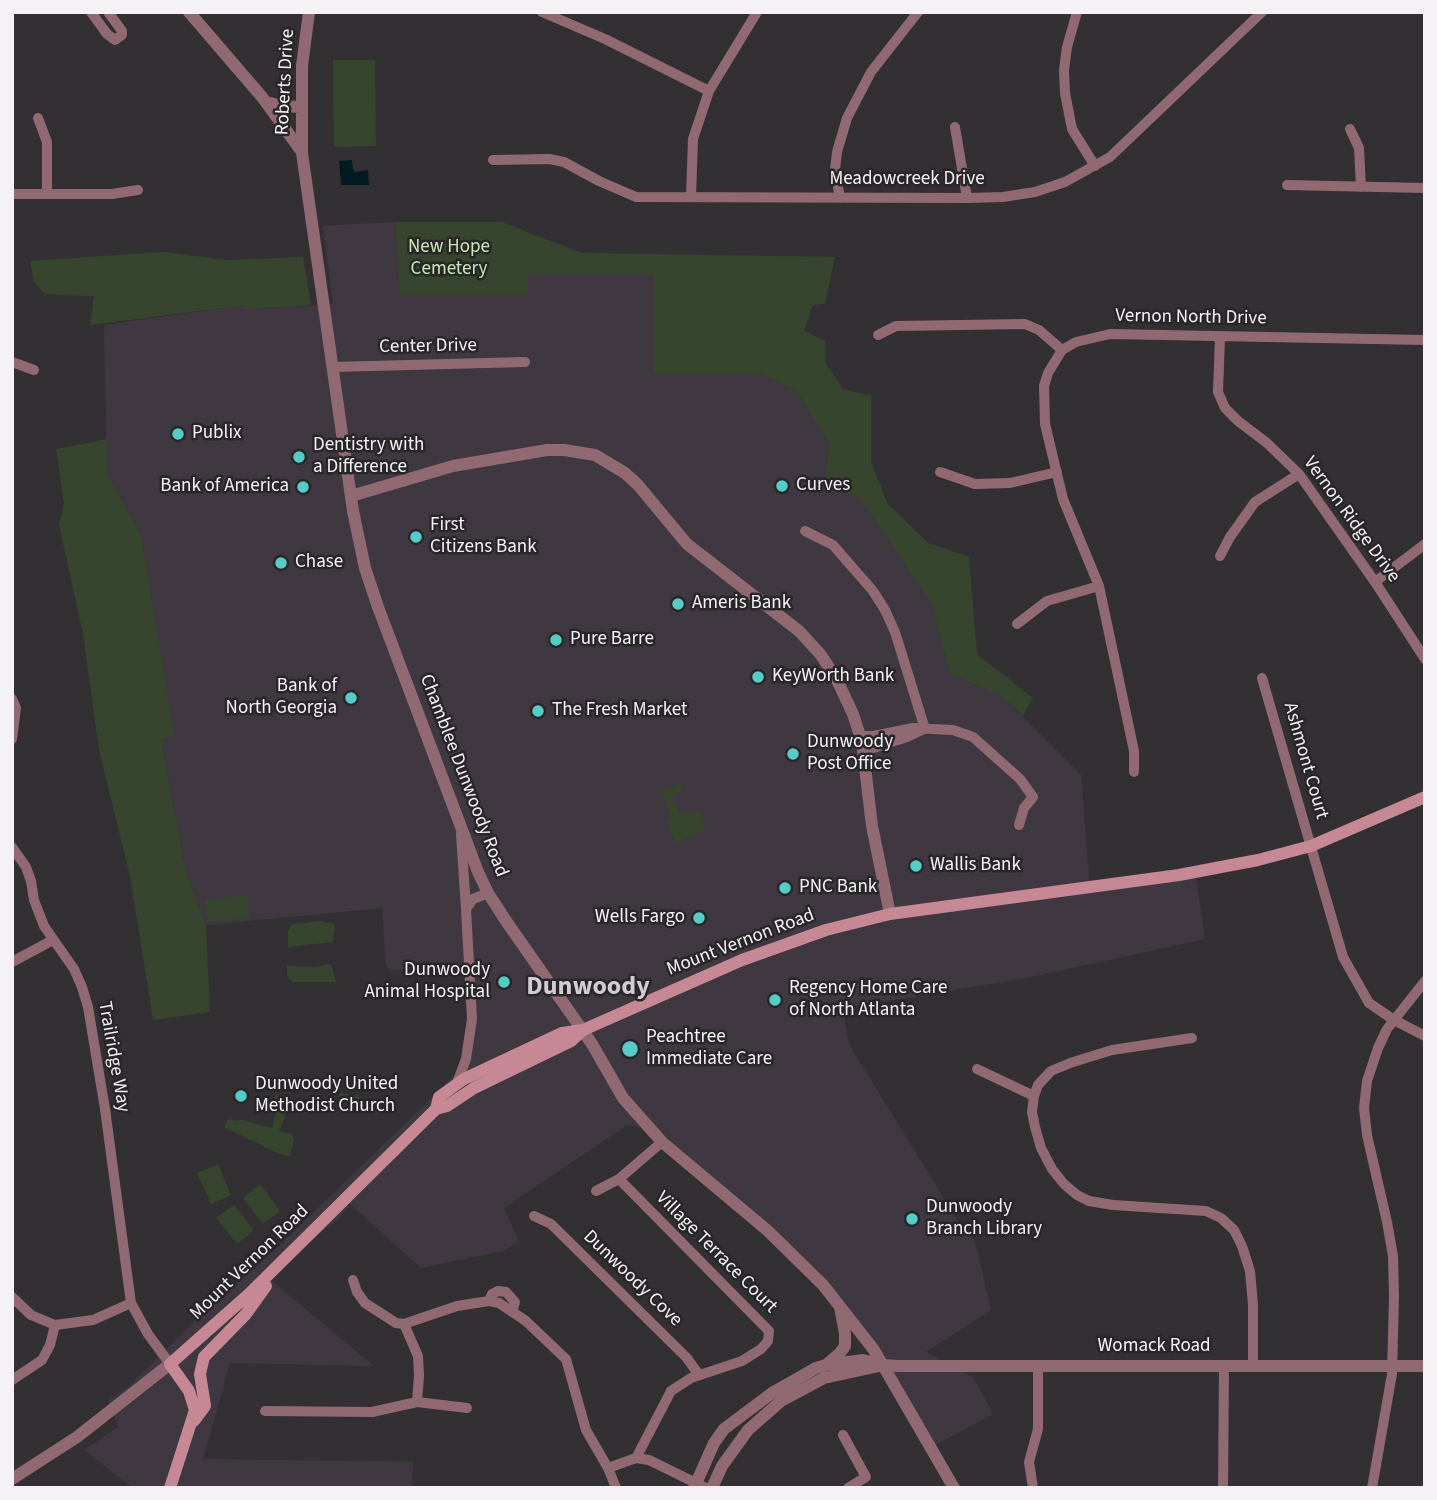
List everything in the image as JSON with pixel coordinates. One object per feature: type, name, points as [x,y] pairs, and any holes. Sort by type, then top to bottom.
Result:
[{"type":"main road","name":"Mount Vernon Road","points":[[170,1364],[273,1271],[436,1108],[447,1106],[474,1088],[572,1041],[583,1030],[780,945],[856,921],[1179,874],[1312,850],[1425,797]]},
{"type":"main road","points":[[436,1108],[439,1097],[457,1083],[562,1033],[583,1030]]},
{"type":"main road","points":[[192,1424],[205,1406],[200,1374],[204,1357],[246,1314],[264,1290],[273,1271]]},
{"type":"main road","points":[[170,1364],[194,1400],[195,1410],[170,1488]]},
{"type":"street","points":[[91,12],[107,34],[115,40],[122,32],[108,12]]},
{"type":"street","name":"Chamblee Dunwoody Road","points":[[189,12],[265,102],[302,153],[351,496],[364,562],[460,830],[488,893],[583,1030],[623,1098],[662,1142],[768,1231],[823,1285],[869,1343],[954,1488]]},
{"type":"street","name":"Roberts Drive","points":[[302,153],[302,66],[309,12]]},
{"type":"street","points":[[542,12],[605,39],[709,92]]},
{"type":"street","points":[[691,197],[693,139],[709,92],[757,12]]},
{"type":"street","points":[[840,198],[835,170],[836,152],[846,118],[871,72],[918,12]]},
{"type":"street","points":[[1077,12],[1067,47],[1065,93],[1072,129],[1095,166]]},
{"type":"street","name":"Meadowcreek Drive","points":[[493,160],[549,159],[564,162],[636,197],[967,198],[1003,197],[1035,192],[1065,182],[1110,157],[1262,12]]},
{"type":"street","points":[[265,102],[301,107]]},
{"type":"street","points":[[38,118],[47,142],[47,194]]},
{"type":"street","points":[[955,127],[967,198]]},
{"type":"street","points":[[1350,129],[1359,148],[1361,187]]},
{"type":"street","points":[[1287,186],[1425,188]]},
{"type":"street","points":[[12,194],[112,194],[138,190]]},
{"type":"street","points":[[878,335],[896,326],[1024,324],[1039,330],[1062,351],[1048,373],[1043,404],[1045,424],[1063,499],[1099,586],[1134,751],[1134,772]]},
{"type":"street","name":"Vernon North Drive","points":[[1062,351],[1076,342],[1110,334],[1425,340]]},
{"type":"street","name":"Vernon Ridge Drive","points":[[1220,337],[1217,392],[1225,408],[1299,474],[1425,659]]},
{"type":"street","points":[[12,362],[34,370]]},
{"type":"street","name":"Center Drive","points":[[332,367],[525,362]]},
{"type":"street","points":[[351,496],[453,466],[555,450],[595,455],[625,473],[687,544],[724,575],[787,620],[810,643],[837,680],[861,736],[872,826],[890,914]]},
{"type":"street","points":[[940,472],[975,484],[1010,483],[1057,472]]},
{"type":"street","points":[[1220,556],[1255,502],[1299,474]]},
{"type":"street","points":[[805,531],[833,545],[873,591],[885,610],[895,632],[925,729]]},
{"type":"street","points":[[1375,582],[1425,544]]},
{"type":"street","points":[[1017,624],[1047,601],[1099,586]]},
{"type":"street","name":"Ashmont Court","points":[[1262,678],[1343,957],[1369,1003],[1425,1036]]},
{"type":"street","points":[[12,699],[16,708],[12,739]]},
{"type":"street","points":[[861,736],[913,728],[953,730],[973,737],[1020,779],[1033,797],[1024,808],[1019,825]]},
{"type":"street","points":[[864,751],[925,729]]},
{"type":"street","points":[[457,1083],[466,1059],[472,1019],[460,830]]},
{"type":"street","name":"Trailridge Way","points":[[12,848],[26,867],[39,915],[74,969],[88,1007],[125,1247],[131,1303]]},
{"type":"street","points":[[466,909],[473,899],[488,893]]},
{"type":"street","points":[[12,962],[53,940]]},
{"type":"street","points":[[1371,1488],[1386,1413],[1392,1365],[1393,1256],[1367,1135],[1364,1108],[1367,1081],[1378,1048],[1394,1020],[1425,981]]},
{"type":"street","points":[[1192,1038],[1112,1051],[1070,1063],[1051,1072],[1038,1084],[1032,1112],[1041,1148],[1052,1169],[1077,1195],[1089,1201],[1113,1205],[1206,1210],[1234,1230],[1250,1271],[1253,1366]]},
{"type":"street","points":[[466,1059],[474,1066],[484,1069]]},
{"type":"street","points":[[977,1069],[1034,1096]]},
{"type":"street","points":[[596,1191],[619,1179],[662,1142]]},
{"type":"street","name":"Village Terrace Court","points":[[619,1179],[769,1331],[768,1341],[761,1349],[742,1361],[691,1378],[671,1391],[636,1458]]},
{"type":"street","name":"Dunwoody Cove","points":[[534,1216],[551,1224],[687,1358],[699,1375]]},
{"type":"street","points":[[352,1280],[365,1303],[396,1323],[404,1324],[457,1306],[489,1301],[499,1303],[526,1321],[566,1359],[586,1430],[616,1488]]},
{"type":"street","points":[[12,1297],[31,1315],[55,1325],[93,1320],[131,1303],[143,1326],[170,1364]]},
{"type":"street","points":[[825,1365],[845,1346],[839,1306]]},
{"type":"street","points":[[404,1324],[418,1356],[417,1402]]},
{"type":"street","points":[[12,1380],[42,1360],[50,1345],[55,1325]]},
{"type":"street","points":[[608,1468],[636,1458],[649,1460],[698,1486],[724,1429],[772,1393],[825,1365],[863,1360],[883,1365]]},
{"type":"street","name":"Mount Vernon Road","points":[[12,1479],[77,1437],[170,1364]]},
{"type":"street","points":[[712,1488],[722,1466],[748,1430],[781,1401],[824,1378],[883,1365]]},
{"type":"street","name":"Womack Road","points":[[883,1365],[1425,1366]]},
{"type":"street","points":[[1033,1488],[1029,1462],[1038,1429],[1038,1366]]},
{"type":"street","points":[[1223,1488],[1224,1366]]},
{"type":"street","points":[[265,1412],[372,1412],[417,1402],[467,1408]]},
{"type":"street","points":[[843,1435],[866,1477],[848,1488]]},
{"type":"shaded area","points":[[395,222],[400,295],[527,295],[528,274],[653,274],[653,374],[761,374],[797,392],[829,444],[824,485],[859,498],[932,604],[950,674],[1002,696],[1081,775],[1090,889],[1196,879],[1205,939],[1022,979],[842,1008],[850,1046],[961,1226],[975,1241],[991,1310],[926,1352],[974,1378],[993,1414],[928,1449],[866,1349],[786,1244],[650,1129],[627,1125],[504,1208],[519,1242],[503,1251],[421,1268],[350,1204],[340,1218],[266,1276],[374,1366],[230,1363],[203,1459],[413,1462],[412,1488],[133,1488],[84,1450],[118,1427],[108,1401],[128,1387],[202,1314],[275,1250],[457,1073],[468,1015],[464,970],[390,970],[386,965],[382,908],[206,925],[186,871],[161,738],[173,735],[142,537],[107,473],[104,325],[246,305],[248,309],[333,304],[323,226]]},
{"type":"green space","points":[[333,60],[375,60],[376,146],[334,147]]},
{"type":"green space","name":"New Hope Cemetery","points":[[395,222],[502,222],[582,253],[835,257],[825,304],[813,305],[804,331],[825,341],[826,364],[843,389],[871,396],[871,463],[888,504],[928,543],[969,557],[977,654],[1033,698],[1023,716],[1002,696],[950,674],[932,604],[859,498],[824,485],[829,444],[797,392],[761,374],[653,374],[653,274],[528,274],[528,295],[400,295]]},
{"type":"green space","points":[[164,252],[227,260],[303,257],[311,305],[247,309],[246,305],[90,325],[94,296],[45,294],[34,282],[30,261]]},
{"type":"green space","points":[[107,439],[107,473],[142,537],[174,736],[161,739],[186,871],[206,925],[210,1012],[153,1020],[130,876],[99,750],[83,634],[59,525],[64,504],[56,449]]},
{"type":"green space","points":[[680,783],[683,790],[672,795],[680,813],[688,811],[689,814],[699,810],[706,830],[676,843],[667,824],[671,817],[662,791]]},
{"type":"green space","points":[[247,895],[250,917],[209,922],[205,900]]},
{"type":"green space","points":[[321,921],[335,924],[333,942],[288,947],[288,931],[292,924]]},
{"type":"green space","points":[[331,964],[336,982],[292,982],[287,975],[287,966],[315,967]]},
{"type":"green space","points":[[340,1093],[361,1097],[360,1106],[338,1101]]},
{"type":"green space","points":[[276,1095],[289,1098],[279,1131],[292,1134],[294,1140],[290,1156],[279,1154],[224,1127],[228,1119],[239,1119],[272,1128]]},
{"type":"green space","points":[[218,1164],[231,1195],[211,1204],[197,1173]]},
{"type":"green space","points":[[260,1184],[280,1211],[263,1224],[243,1198]]},
{"type":"green space","points":[[234,1205],[254,1230],[237,1244],[216,1218]]},
{"type":"water","points":[[352,160],[355,172],[368,170],[369,185],[341,185],[339,161]]},
{"type":"place","name":"Publix","points":[[178,434]]},
{"type":"place","name":"Dentistry with a Difference","points":[[299,457]]},
{"type":"place","name":"Curves","points":[[782,486]]},
{"type":"place","name":"Bank of America","points":[[303,487]]},
{"type":"place","name":"First Citizens Bank","points":[[416,537]]},
{"type":"place","name":"Chase","points":[[281,563]]},
{"type":"place","name":"Ameris Bank","points":[[678,604]]},
{"type":"place","name":"Pure Barre","points":[[556,640]]},
{"type":"place","name":"KeyWorth Bank","points":[[758,677]]},
{"type":"place","name":"Bank of North Georgia","points":[[351,698]]},
{"type":"place","name":"The Fresh Market","points":[[538,711]]},
{"type":"place","name":"Dunwoody Post Office","points":[[793,754]]},
{"type":"place","name":"Wallis Bank","points":[[916,866]]},
{"type":"place","name":"PNC Bank","points":[[785,888]]},
{"type":"place","name":"Wells Fargo","points":[[699,918]]},
{"type":"place","name":"Dunwoody Animal Hospital","points":[[504,982]]},
{"type":"place","name":"Regency Home Care of North Atlanta","points":[[775,1000]]},
{"type":"place","name":"Peachtree Immediate Care","points":[[630,1049]]},
{"type":"place","name":"Dunwoody United Methodist Church","points":[[241,1096]]},
{"type":"place","name":"Dunwoody Branch Library","points":[[912,1219]]},
{"type":"district","name":"Dunwoody","points":[[588,988]]}]
